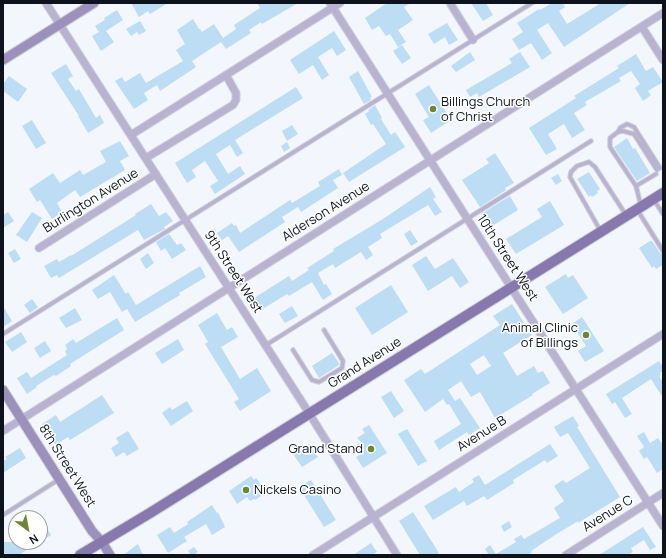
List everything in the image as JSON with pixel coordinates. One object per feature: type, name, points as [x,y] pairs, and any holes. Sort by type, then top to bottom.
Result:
[{"type":"main road","name":"Grand Avenue","points":[[80,555],[663,193]]},
{"type":"street","name":"9th Street West","points":[[46,3],[266,345],[397,555]]},
{"type":"street","points":[[3,60],[94,3]]},
{"type":"street","points":[[132,135],[331,5],[340,3]]},
{"type":"street","points":[[450,3],[473,40]]},
{"type":"street","name":"10th Street West","points":[[331,5],[663,526]]},
{"type":"street","name":"Alderson Avenue","points":[[3,431],[663,13]]},
{"type":"street","points":[[642,27],[663,60]]},
{"type":"street","name":"Burlington Avenue","points":[[146,158],[233,105],[236,100],[236,93],[226,75]]},
{"type":"street","name":"Burlington Avenue","points":[[39,248],[156,174]]},
{"type":"street","name":"Avenue B","points":[[313,555],[663,334]]},
{"type":"street","name":"8th Street West","points":[[3,390],[92,531],[102,542],[110,555]]},
{"type":"street","name":"Avenue C","points":[[566,555],[663,493]]},
{"type":"lane","points":[[3,334],[532,3]]},
{"type":"lane","points":[[658,170],[634,127],[627,124],[620,128],[618,132],[610,138],[610,147],[636,186],[639,208],[663,251]]},
{"type":"lane","points":[[618,132],[628,132],[634,134],[658,170]]},
{"type":"lane","points":[[266,345],[591,141]]},
{"type":"lane","points":[[601,232],[570,177],[571,172],[577,166],[590,162],[595,167],[627,216]]},
{"type":"lane","points":[[636,186],[658,170]]},
{"type":"lane","points":[[653,199],[663,214]]},
{"type":"lane","points":[[293,350],[312,380],[319,382],[342,368],[343,361],[324,330]]},
{"type":"lane","points":[[3,514],[59,479]]},
{"type":"building","points":[[131,3],[168,3],[150,14],[148,11],[139,17]]},
{"type":"building","points":[[257,3],[298,3],[262,24],[261,22],[249,30],[251,33],[226,49],[221,42],[192,61],[196,67],[160,91],[157,85],[144,93],[148,100],[134,109],[115,81],[122,77],[125,82],[140,73],[146,83],[183,61],[176,50],[185,44],[177,30],[193,19],[202,32],[214,24],[223,38],[236,29],[234,25],[260,8]]},
{"type":"building","points":[[387,3],[411,3],[404,7],[413,20],[398,30],[406,42],[398,47],[390,34],[386,36],[379,26],[372,30],[365,18]]},
{"type":"building","points":[[471,3],[486,3],[493,15],[483,21]]},
{"type":"building","points":[[552,3],[563,3],[565,7],[559,11],[567,24],[601,3],[630,3],[564,47],[548,23],[537,30],[552,53],[542,60],[531,43],[519,50],[512,39],[523,32],[517,23],[539,9],[540,10]]},
{"type":"building","points":[[117,10],[123,20],[106,31],[114,42],[101,51],[92,36],[99,32],[95,26]]},
{"type":"building","points":[[140,21],[146,31],[139,35],[137,32],[131,36],[126,29]]},
{"type":"building","points":[[447,23],[458,40],[449,45],[445,37],[434,44],[428,34]]},
{"type":"building","points":[[334,31],[346,50],[337,56],[332,48],[318,57],[329,75],[322,80],[313,65],[299,74],[290,60]]},
{"type":"building","points":[[402,45],[411,58],[402,64],[393,51]]},
{"type":"building","points":[[470,52],[475,60],[456,72],[451,66]]},
{"type":"building","points":[[520,52],[530,67],[479,97],[477,93],[470,97],[466,90],[512,63],[509,59]]},
{"type":"building","points":[[636,54],[646,71],[653,67],[663,82],[648,91],[651,95],[643,101],[635,88],[640,84],[631,71],[619,78],[621,81],[585,102],[587,105],[574,113],[585,130],[572,138],[564,124],[548,134],[557,149],[546,155],[529,128],[576,98],[574,96],[619,68],[617,66]]},
{"type":"building","points":[[66,64],[73,76],[68,79],[76,91],[79,89],[96,118],[100,115],[104,123],[88,133],[79,116],[51,73]]},
{"type":"building","points":[[358,71],[372,97],[370,98],[371,100],[364,104],[349,77]]},
{"type":"building","points":[[9,76],[27,89],[18,102],[3,91],[3,84]]},
{"type":"building","points":[[429,85],[451,120],[431,133],[423,120],[429,117],[415,94]]},
{"type":"building","points":[[296,87],[303,98],[235,140],[243,153],[237,157],[230,145],[216,154],[228,174],[240,166],[245,174],[215,194],[210,186],[218,181],[205,161],[192,170],[196,177],[187,183],[175,163]]},
{"type":"building","points":[[375,105],[382,118],[381,119],[391,135],[395,132],[405,147],[349,182],[343,173],[386,144],[373,124],[371,125],[365,114]]},
{"type":"building","points":[[32,120],[46,143],[36,149],[22,126]]},
{"type":"building","points":[[292,125],[298,134],[287,141],[282,131]]},
{"type":"building","points":[[627,138],[650,173],[637,181],[614,147]]},
{"type":"building","points":[[120,141],[129,156],[120,161],[125,170],[80,197],[75,190],[57,203],[62,212],[52,219],[40,200],[37,202],[29,189],[53,173],[60,183],[80,170],[83,175],[106,162],[100,151]]},
{"type":"building","points":[[287,142],[290,148],[284,152],[281,146]]},
{"type":"building","points":[[495,153],[514,183],[480,207],[462,180],[489,163],[486,159]]},
{"type":"building","points":[[339,169],[342,175],[333,180],[338,188],[301,212],[298,207],[282,217],[285,222],[239,252],[228,236],[222,240],[217,233],[232,223],[234,226],[236,225],[240,233],[290,200],[292,203],[320,186],[318,182]]},
{"type":"building","points":[[589,172],[600,189],[597,191],[598,193],[592,197],[591,195],[589,197],[577,179]]},
{"type":"building","points":[[558,174],[562,181],[556,185],[551,178]]},
{"type":"building","points":[[430,187],[436,197],[433,199],[442,212],[435,216],[428,205],[380,234],[382,238],[368,247],[373,255],[366,260],[361,252],[335,268],[333,264],[318,273],[324,285],[326,284],[332,294],[323,300],[312,282],[289,296],[287,294],[261,310],[254,298],[289,276],[292,281],[309,270],[307,268],[334,251],[333,249],[383,219]]},
{"type":"building","points":[[510,196],[518,210],[489,228],[481,214]]},
{"type":"building","points":[[550,201],[564,225],[516,254],[506,239],[542,217],[537,209]]},
{"type":"building","points":[[151,204],[159,216],[166,212],[173,221],[164,227],[165,229],[144,240],[138,230],[59,278],[57,275],[51,278],[44,266],[57,259],[59,262],[71,256]]},
{"type":"building","points":[[8,212],[14,221],[3,228],[3,215]]},
{"type":"building","points":[[32,212],[42,218],[27,242],[16,235]]},
{"type":"building","points":[[410,230],[418,242],[411,246],[404,234]]},
{"type":"building","points":[[169,234],[177,245],[181,243],[186,250],[172,259],[165,248],[161,251],[156,242]]},
{"type":"building","points":[[652,241],[660,253],[663,254],[663,265],[656,269],[654,266],[652,268],[639,248]]},
{"type":"building","points":[[15,249],[21,259],[14,263],[8,253]]},
{"type":"building","points":[[148,253],[154,263],[146,269],[140,259]]},
{"type":"building","points":[[426,256],[435,269],[453,258],[469,282],[460,288],[452,276],[428,291],[412,265]]},
{"type":"building","points":[[200,266],[206,277],[179,293],[180,295],[135,322],[127,309],[122,312],[110,292],[98,299],[92,290],[114,275],[126,294],[128,292],[136,305]]},
{"type":"building","points":[[566,274],[568,278],[573,275],[588,298],[563,314],[545,287]]},
{"type":"building","points":[[391,285],[408,312],[372,335],[355,308]]},
{"type":"building","points":[[32,299],[38,307],[30,313],[24,305]]},
{"type":"building","points":[[512,304],[532,335],[503,353],[517,376],[534,366],[538,373],[543,371],[550,383],[495,418],[480,392],[471,397],[461,381],[448,390],[455,401],[460,398],[480,428],[469,435],[467,432],[439,450],[434,441],[461,424],[449,404],[447,405],[443,399],[425,412],[404,380],[421,369],[425,374],[500,325],[493,316]],"holes":[[[484,355],[491,366],[477,375],[470,364]]]},
{"type":"building","points":[[3,306],[12,321],[3,327]]},
{"type":"building","points":[[292,306],[298,316],[285,323],[279,314]]},
{"type":"building","points":[[75,308],[82,320],[66,328],[59,318]]},
{"type":"building","points":[[217,313],[227,330],[232,327],[238,337],[221,347],[240,379],[257,368],[271,391],[240,411],[234,402],[239,399],[205,344],[208,342],[198,325]]},
{"type":"building","name":"Animal Clinic of Billings","points":[[582,317],[604,351],[585,362],[578,351],[586,346],[572,324]]},
{"type":"building","points":[[117,318],[124,330],[70,364],[71,366],[56,376],[54,375],[36,386],[37,387],[27,394],[17,378],[27,372],[31,378],[67,355],[65,345],[73,339],[76,343]]},
{"type":"building","points":[[21,332],[27,342],[12,352],[5,342]]},
{"type":"building","points":[[178,339],[184,350],[162,364],[155,353]]},
{"type":"building","points":[[45,341],[51,351],[40,358],[34,348]]},
{"type":"building","points":[[332,353],[339,365],[319,378],[312,366]]},
{"type":"building","points":[[659,361],[663,367],[663,371],[659,376],[663,382],[663,398],[651,379],[622,398],[632,414],[625,418],[615,402],[612,404],[606,394]]},
{"type":"building","points":[[391,391],[404,411],[394,418],[381,397]]},
{"type":"building","points":[[102,395],[114,413],[70,440],[68,437],[55,445],[42,424],[56,415],[60,422]]},
{"type":"building","points":[[187,401],[193,411],[171,426],[162,413],[170,407],[172,410]]},
{"type":"building","points":[[573,416],[579,426],[577,427],[620,497],[578,523],[578,521],[555,535],[531,551],[532,552],[528,555],[489,555],[485,549],[490,545],[496,554],[516,542],[514,539],[521,535],[524,539],[560,518],[554,508],[564,501],[554,486],[563,480],[566,483],[590,468],[568,433],[560,437],[554,427]]},
{"type":"building","name":"Grand Stand","points":[[369,425],[387,453],[363,468],[356,457],[361,454],[355,446],[361,442],[357,438],[365,433],[362,429]]},
{"type":"building","points":[[407,429],[427,461],[418,466],[398,434]]},
{"type":"building","points":[[128,431],[139,449],[127,456],[124,452],[116,457],[111,448],[119,443],[116,438]]},
{"type":"building","points":[[644,432],[650,443],[658,438],[663,445],[663,469],[657,473],[647,457],[644,459],[639,451],[644,447],[637,436]]},
{"type":"building","points":[[309,444],[318,457],[302,467],[293,454]]},
{"type":"building","points":[[550,444],[558,456],[547,463],[545,460],[513,480],[514,483],[487,500],[484,496],[467,506],[464,501],[433,520],[424,506],[456,487],[459,492],[474,482],[472,479],[479,475],[485,485]]},
{"type":"building","points":[[20,448],[26,458],[3,473],[3,461],[7,459],[5,457]]},
{"type":"building","name":"Nickels Casino","points":[[251,476],[254,480],[256,478],[263,487],[261,489],[264,494],[255,500],[250,501],[247,497],[237,504],[229,491]]},
{"type":"building","points":[[311,480],[336,520],[324,527],[299,487]]},
{"type":"building","points":[[212,505],[217,513],[218,512],[225,527],[212,535],[206,524],[184,537],[187,541],[168,553],[157,535],[170,527],[174,533]]},
{"type":"building","points":[[413,512],[439,553],[435,555],[420,555],[399,521]]},
{"type":"building","points":[[509,521],[512,527],[504,532],[501,526]]},
{"type":"building","points":[[643,527],[656,547],[650,550],[644,540],[631,548],[633,552],[628,555],[599,555]]},
{"type":"building","points":[[48,530],[51,535],[48,537]]},
{"type":"building","points":[[3,542],[8,542],[8,550],[27,550],[19,555],[5,555],[3,552]]},
{"type":"building","points":[[371,543],[377,552],[372,555],[353,555]]},
{"type":"building","points":[[138,544],[143,555],[123,555]]},
{"type":"building","points":[[194,547],[198,552],[191,555],[188,551]]},
{"type":"place","name":"Billings Church of Christ","points":[[433,109]]},
{"type":"place","name":"Animal Clinic of Billings","points":[[586,335]]},
{"type":"place","name":"Grand Stand","points":[[371,449]]},
{"type":"place","name":"Nickels Casino","points":[[246,490]]}]
